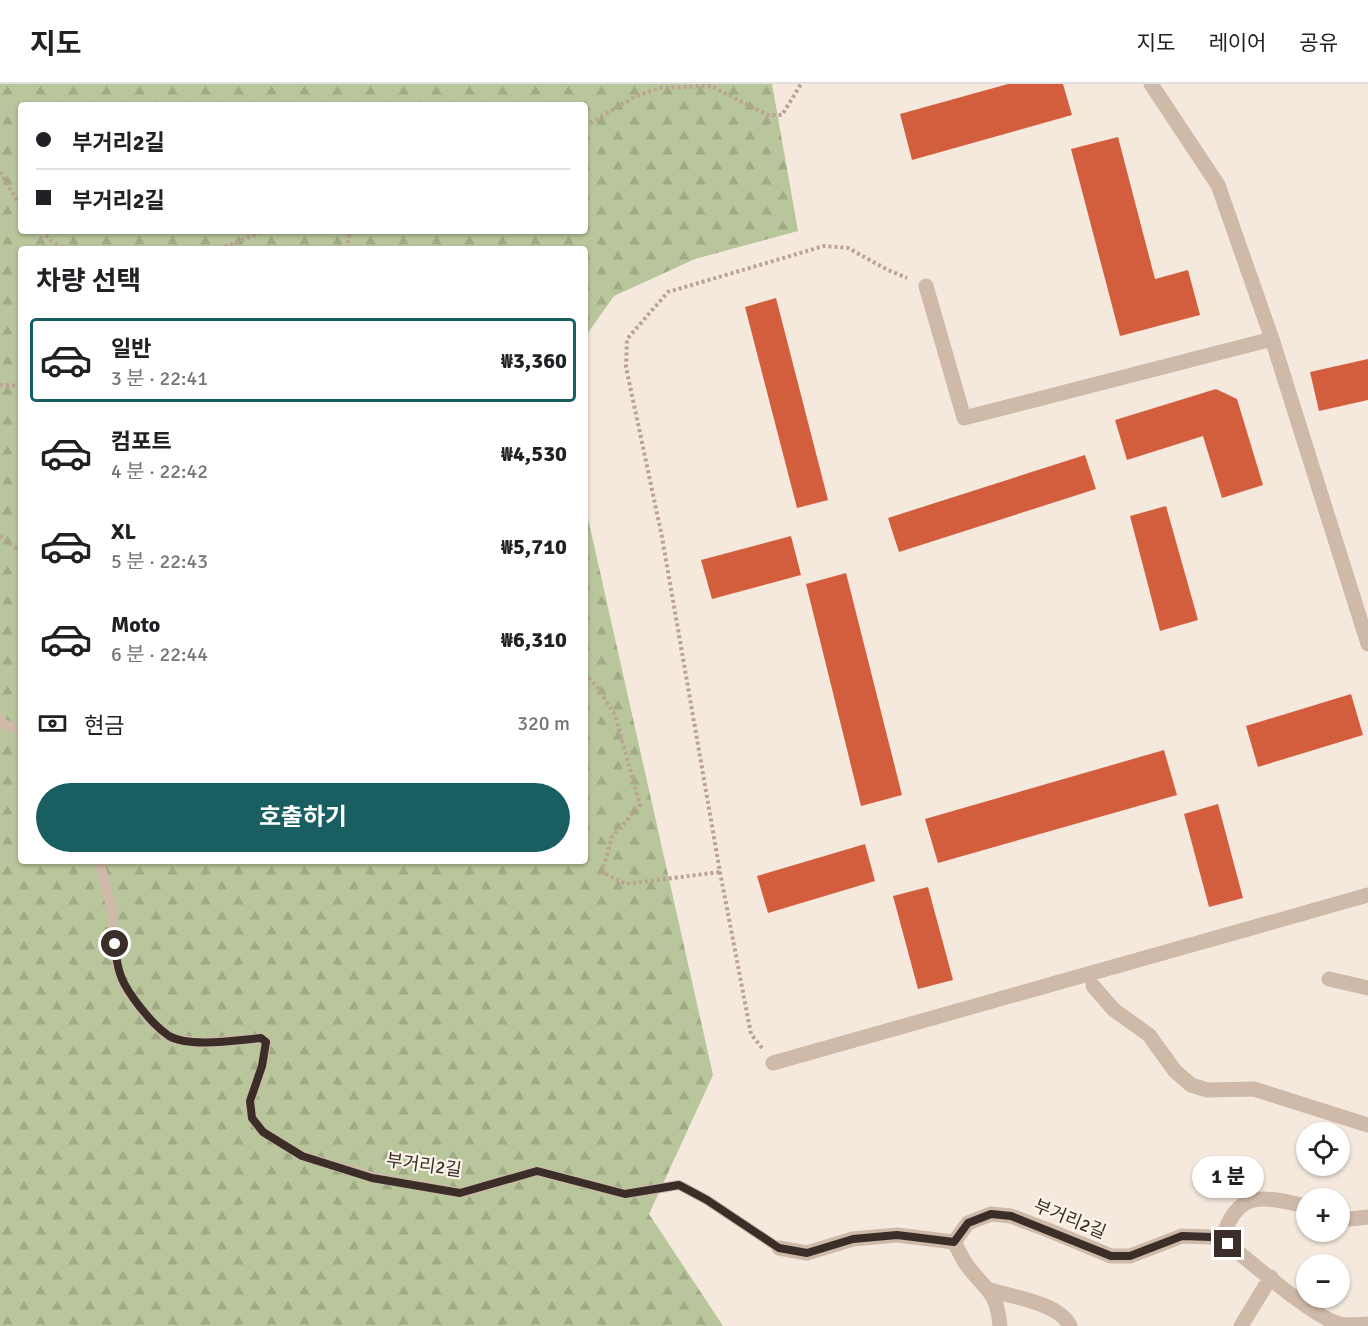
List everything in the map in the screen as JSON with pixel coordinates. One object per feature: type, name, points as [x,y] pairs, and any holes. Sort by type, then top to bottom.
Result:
[{"type":"street","points":[[1151,84],[1218,185],[1272,339],[1368,644]]},
{"type":"street","points":[[926,286],[964,418],[1272,339]]},
{"type":"street","points":[[773,1063],[1368,895]]},
{"type":"street","points":[[1329,980],[1368,988]]},
{"type":"street","points":[[1093,986],[1114,1010],[1149,1035],[1176,1071],[1191,1085],[1207,1090],[1254,1089],[1368,1125]]},
{"type":"street","points":[[1221,1241],[1226,1226],[1236,1209],[1252,1199],[1270,1198],[1296,1204]]},
{"type":"street","name":"부거리2길","points":[[779,1248],[807,1253],[853,1239],[897,1235],[954,1242],[968,1223],[991,1214],[1011,1216],[1111,1256],[1130,1256],[1182,1236],[1212,1237],[1228,1244],[1330,1320],[1341,1324],[1368,1324]]},
{"type":"street","points":[[1350,1219],[1368,1217]]},
{"type":"street","points":[[954,1242],[967,1267],[990,1290],[999,1308],[1000,1326]]},
{"type":"street","points":[[1241,1326],[1271,1277]]},
{"type":"street","points":[[990,1290],[1049,1307],[1060,1314],[1070,1326]]},
{"type":"lane","points":[[0,719],[3,723],[18,730]]},
{"type":"lane","name":"부거리2길","points":[[100,864],[112,910],[116,960],[123,985],[154,1025],[171,1038],[202,1043],[261,1038],[266,1042],[262,1066],[250,1101],[252,1118],[263,1132],[302,1156],[372,1178],[460,1193],[537,1171],[625,1194],[679,1185],[707,1200],[779,1248]]},
{"type":"path","points":[[588,124],[636,96],[660,88],[711,86],[768,115],[782,115],[801,84]]},
{"type":"path","points":[[0,172],[18,202]]},
{"type":"path","points":[[45,234],[60,246]]},
{"type":"path","points":[[227,246],[257,234]]},
{"type":"path","points":[[773,1063],[751,1034],[720,872],[662,537],[626,367],[627,339],[668,292],[824,246],[848,248],[888,270],[926,286]]},
{"type":"path","points":[[0,385],[18,386]]},
{"type":"path","points":[[0,536],[18,550]]},
{"type":"path","points":[[588,676],[615,715],[640,806],[612,837],[602,872],[626,884],[720,872]]},
{"type":"green space","points":[[0,84],[772,84],[798,231],[695,259],[614,296],[588,333],[588,246],[18,246],[18,864],[588,864],[588,518],[713,1075],[649,1214],[723,1326],[0,1326]]},
{"type":"building","points":[[1008,84],[1063,84],[1072,115],[912,160],[900,114]]},
{"type":"building","points":[[1118,137],[1155,279],[1188,270],[1200,315],[1120,336],[1071,149]]},
{"type":"building","points":[[776,298],[828,500],[797,508],[745,307]]},
{"type":"building","points":[[1368,359],[1368,400],[1319,411],[1310,372]]},
{"type":"building","points":[[1216,389],[1237,399],[1263,485],[1222,498],[1203,436],[1127,460],[1115,420]]},
{"type":"building","points":[[1085,455],[1096,489],[899,552],[888,518]]},
{"type":"building","points":[[1166,506],[1198,620],[1160,631],[1130,516]]},
{"type":"building","points":[[791,536],[801,575],[712,599],[701,560]]},
{"type":"building","points":[[846,573],[902,795],[861,806],[806,584]]},
{"type":"building","points":[[1351,694],[1363,735],[1258,767],[1246,726]]},
{"type":"building","points":[[1164,750],[1177,795],[938,863],[925,819]]},
{"type":"building","points":[[1218,804],[1243,898],[1209,907],[1184,814]]},
{"type":"building","points":[[865,844],[875,881],[768,913],[757,876]]},
{"type":"building","points":[[928,887],[953,980],[918,989],[893,896]]},
{"type":"route","points":[[115,944],[116,960],[123,985],[154,1025],[171,1038],[202,1043],[261,1038],[266,1042],[262,1066],[250,1101],[252,1118],[263,1132],[302,1156],[372,1178],[460,1193],[537,1171],[625,1194],[679,1185],[707,1200],[779,1248],[807,1253],[853,1239],[897,1235],[954,1242],[968,1223],[991,1214],[1011,1216],[1111,1256],[1130,1256],[1182,1236],[1212,1237],[1228,1244]]}]
